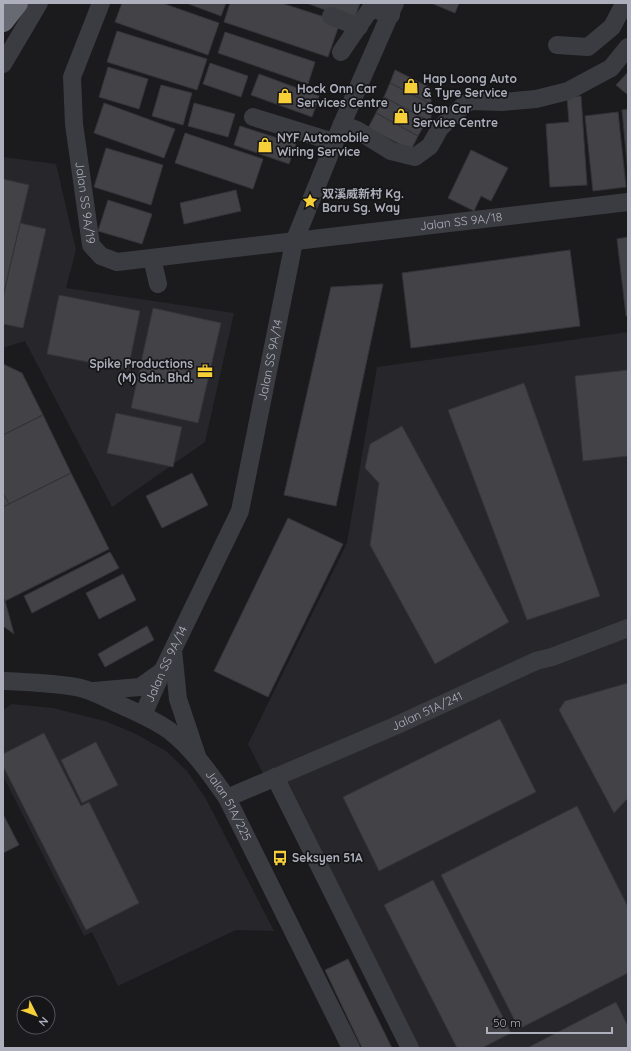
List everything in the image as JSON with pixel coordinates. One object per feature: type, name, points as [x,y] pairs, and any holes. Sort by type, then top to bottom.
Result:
[{"type":"highway","points":[[3,21],[17,3]]},
{"type":"street","points":[[3,64],[39,3]]},
{"type":"street","name":"Jalan SS 9A/19","points":[[100,3],[72,77],[74,124],[91,245],[101,256],[117,262],[294,242]]},
{"type":"street","points":[[341,52],[371,8],[393,9]]},
{"type":"street","points":[[557,45],[588,47],[612,27],[622,8]]},
{"type":"street","name":"Jalan SS 9A/14","points":[[143,716],[162,672],[240,511],[294,242],[334,142],[393,9]]},
{"type":"street","points":[[331,16],[359,27]]},
{"type":"street","points":[[342,124],[357,130],[391,151],[415,157],[430,146],[440,128],[465,104],[471,101],[502,102],[536,99],[568,91],[611,68],[628,47]]},
{"type":"street","points":[[253,117],[334,142]]},
{"type":"street","name":"Jalan SS 9A/18","points":[[294,242],[628,202]]},
{"type":"street","points":[[152,258],[158,284]]},
{"type":"street","name":"Jalan 51A/241","points":[[228,798],[395,726],[536,661],[552,657],[628,628]]},
{"type":"street","points":[[173,650],[178,699],[198,760]]},
{"type":"street","points":[[91,691],[140,687],[162,672]]},
{"type":"street","name":"Jalan 51A/225","points":[[3,682],[40,682],[78,687],[91,691],[143,716],[169,731],[184,743],[228,798],[351,1048]]},
{"type":"street","points":[[275,777],[410,1048]]},
{"type":"shaded area","points":[[3,157],[56,164],[76,250],[66,288],[234,313],[205,442],[112,507],[25,341],[3,348]]},
{"type":"shaded area","points":[[628,332],[628,1048],[402,1048],[248,744],[347,543],[377,367]]},
{"type":"shaded area","points":[[12,704],[53,708],[105,721],[136,734],[166,751],[187,771],[206,799],[274,931],[236,930],[118,986],[92,932],[84,936],[3,776],[3,710]]},
{"type":"building","points":[[122,3],[162,3],[219,23],[208,55],[115,22]]},
{"type":"building","points":[[186,3],[226,3],[221,16]]},
{"type":"building","points":[[230,3],[281,3],[340,22],[328,57],[224,22]]},
{"type":"building","points":[[306,3],[360,3],[354,20]]},
{"type":"building","points":[[431,3],[459,3],[455,13]]},
{"type":"building","points":[[117,31],[207,59],[197,90],[107,62]]},
{"type":"building","points":[[225,32],[315,62],[308,84],[218,53]]},
{"type":"building","points":[[210,63],[248,76],[241,97],[203,84]]},
{"type":"building","points":[[108,67],[148,79],[139,109],[99,97]]},
{"type":"building","name":"Hap Loong Auto & Tyre Service","points":[[395,70],[431,88],[431,104],[390,83]]},
{"type":"building","points":[[628,72],[628,95],[616,85]]},
{"type":"building","name":"Hock Onn Car Services Centre","points":[[259,74],[319,96],[312,117],[251,95]]},
{"type":"building","points":[[390,83],[431,104],[431,122],[384,97]]},
{"type":"building","points":[[161,85],[192,93],[183,125],[152,116]]},
{"type":"building","points":[[581,96],[587,185],[550,187],[546,124],[569,122],[567,97]]},
{"type":"building","name":"U-San Car Service Centre","points":[[384,97],[427,120],[418,136],[376,113]]},
{"type":"building","points":[[104,103],[175,129],[164,158],[94,133]]},
{"type":"building","points":[[194,103],[235,114],[228,137],[188,126]]},
{"type":"building","points":[[628,109],[628,173],[622,110]]},
{"type":"building","points":[[618,112],[626,187],[593,191],[585,116]]},
{"type":"building","points":[[376,113],[418,136],[411,150],[368,128]]},
{"type":"building","name":"NYF Automobile Wiring Service","points":[[240,126],[296,144],[289,164],[234,145]]},
{"type":"building","points":[[185,133],[263,159],[253,189],[175,163]]},
{"type":"building","points":[[106,148],[163,165],[151,205],[94,187]]},
{"type":"building","points":[[471,150],[508,168],[491,201],[481,196],[474,211],[448,198]]},
{"type":"building","points":[[3,179],[29,185],[3,297]]},
{"type":"building","points":[[236,190],[241,211],[184,224],[180,203]]},
{"type":"building","points":[[108,200],[152,214],[142,244],[98,231]]},
{"type":"building","points":[[20,223],[46,229],[23,328],[3,324],[3,297]]},
{"type":"building","points":[[628,237],[628,316],[626,316],[617,239]]},
{"type":"building","points":[[570,250],[580,326],[411,348],[402,273]]},
{"type":"building","points":[[383,284],[336,506],[284,495],[331,287]]},
{"type":"building","points":[[59,295],[140,311],[128,370],[47,354]]},
{"type":"building","points":[[153,308],[221,323],[198,423],[131,408]]},
{"type":"building","points":[[3,364],[22,373],[43,415],[3,435]]},
{"type":"building","points":[[628,370],[628,456],[583,461],[575,376]]},
{"type":"building","points":[[524,383],[600,596],[527,620],[448,410]]},
{"type":"building","points":[[116,413],[182,427],[173,467],[107,453]]},
{"type":"building","points":[[43,415],[71,473],[9,504],[3,493],[3,435]]},
{"type":"building","points":[[402,426],[509,622],[435,664],[370,545],[379,483],[365,468],[370,444]]},
{"type":"building","points":[[71,473],[109,549],[5,601],[3,597],[3,507]]},
{"type":"building","points":[[192,473],[208,505],[162,528],[146,496]]},
{"type":"building","points":[[3,493],[9,504],[3,507]]},
{"type":"building","points":[[288,518],[343,544],[268,697],[214,671]]},
{"type":"building","points":[[110,552],[119,568],[32,613],[24,596]]},
{"type":"building","points":[[123,574],[136,600],[99,619],[86,593]]},
{"type":"building","points":[[3,597],[5,601],[14,634],[3,626]]},
{"type":"building","points":[[147,626],[154,640],[105,667],[98,654]]},
{"type":"building","points":[[628,683],[628,798],[614,813],[559,710],[565,701]]},
{"type":"building","points":[[500,719],[536,792],[379,871],[343,797]]},
{"type":"building","points":[[44,733],[81,806],[89,802],[139,903],[86,930],[3,766],[3,754]]},
{"type":"building","points":[[96,742],[118,785],[82,803],[61,760]]},
{"type":"building","points":[[577,806],[628,907],[628,973],[519,1029],[441,875]]},
{"type":"building","points":[[3,814],[19,845],[3,853]]},
{"type":"building","points":[[433,880],[511,1033],[482,1048],[457,1048],[384,905]]},
{"type":"building","points":[[348,959],[392,1048],[362,1048],[325,970]]},
{"type":"building","points":[[616,1002],[628,1026],[628,1048],[527,1048]]},
{"type":"place","name":"Hap Loong Auto & Tyre Service","points":[[411,86]]},
{"type":"place","name":"Hock Onn Car Services Centre","points":[[285,96]]},
{"type":"place","name":"U-San Car Service Centre","points":[[401,116]]},
{"type":"place","name":"NYF Automobile Wiring Service","points":[[265,145]]},
{"type":"place","name":"双溪威新村 Kg. Baru Sg. Way","points":[[310,201]]},
{"type":"place","name":"Spike Productions (M) Sdn. Bhd.","points":[[205,371]]},
{"type":"place","name":"Seksyen 51A","points":[[280,858]]}]
